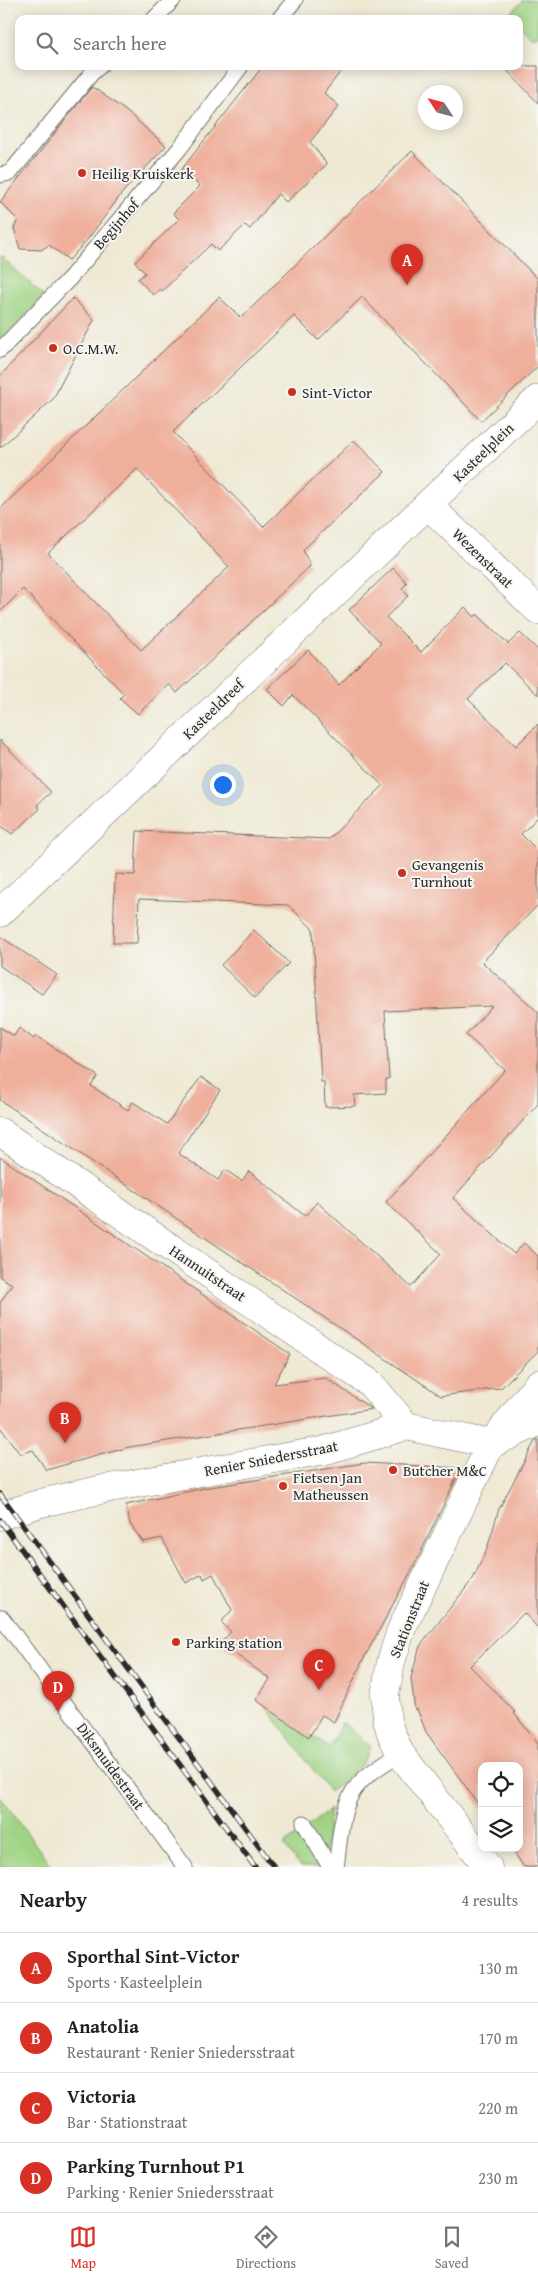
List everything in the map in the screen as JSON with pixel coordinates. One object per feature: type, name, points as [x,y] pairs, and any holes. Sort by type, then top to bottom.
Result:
[{"type":"street","name":"Kasteelplein","points":[[428,505],[538,399]]},
{"type":"street","name":"Wezenstraat","points":[[428,505],[538,610]]},
{"type":"street","name":"Kasteeldreef","points":[[0,913],[428,505]]},
{"type":"street","name":"Hannuitstraat","points":[[0,1132],[370,1383],[406,1426]]},
{"type":"street","name":"Stationstraat","points":[[488,1867],[400,1753],[390,1733],[385,1695],[391,1662],[412,1606],[492,1444],[538,1384]]},
{"type":"street","points":[[492,1444],[512,1432],[538,1422]]},
{"type":"street","name":"Renier Sniedersstraat","points":[[0,1516],[40,1503],[104,1489],[326,1450],[406,1426],[492,1444]]},
{"type":"lane","points":[[158,15],[173,0]]},
{"type":"lane","points":[[283,15],[294,0]]},
{"type":"lane","points":[[0,175],[10,173],[96,70]]},
{"type":"lane","name":"Begijnhof","points":[[0,350],[70,278],[174,156],[238,70]]},
{"type":"lane","name":"Diksmuidestraat","points":[[0,1618],[2,1618],[185,1867]]},
{"type":"lane","points":[[336,1867],[346,1808],[353,1791],[365,1778],[400,1753]]},
{"type":"lane","points":[[304,1823],[330,1867]]},
{"type":"green space","points":[[523,0],[538,0],[538,36],[532,38],[523,30],[523,15],[509,15]]},
{"type":"green space","points":[[0,256],[44,296],[0,342]]},
{"type":"green space","points":[[266,1707],[330,1747],[342,1722],[371,1746],[362,1764],[330,1792]]},
{"type":"green space","points":[[0,1796],[52,1867],[0,1867]]},
{"type":"green space","points":[[330,1809],[323,1867],[300,1867],[284,1845]]},
{"type":"building","points":[[523,66],[538,66],[538,103],[507,70],[523,70]]},
{"type":"building","points":[[260,70],[342,70],[324,93],[339,106],[310,142],[327,164],[286,202],[278,194],[250,229],[245,225],[218,251],[211,244],[162,291],[160,289],[153,295],[138,279],[145,273],[135,262],[179,219],[173,213],[200,186],[181,170]]},
{"type":"building","name":"Heilig Kruiskerk","points":[[91,88],[94,88],[126,111],[166,146],[123,192],[87,240],[69,260],[49,245],[41,250],[20,249],[14,228],[18,220],[0,202]]},
{"type":"building","points":[[412,151],[538,279],[538,366],[481,421],[362,297],[318,340],[294,316],[173,432],[263,527],[354,440],[385,472],[303,550],[310,566],[177,693],[169,684],[138,714],[120,698],[124,694],[23,589],[0,612],[0,509],[219,297],[241,318]],"holes":[[[137,469],[229,567],[141,650],[48,553]]]},
{"type":"building","name":"O.C.M.W.","points":[[73,298],[94,320],[53,399],[0,448],[0,376]]},
{"type":"building","points":[[393,568],[407,583],[402,588],[408,596],[386,617],[421,652],[465,607],[475,617],[477,614],[508,644],[520,633],[538,650],[538,695],[505,663],[468,699],[516,746],[538,724],[538,817],[521,834],[538,851],[538,905],[482,962],[538,1012],[538,1104],[453,1198],[514,1254],[524,1243],[538,1256],[538,1351],[501,1388],[441,1396],[0,1100],[0,1027],[14,1036],[19,1028],[34,1039],[36,1036],[98,1076],[91,1086],[128,1110],[133,1102],[167,1124],[201,1077],[220,1090],[178,1153],[218,1180],[225,1170],[242,1181],[249,1171],[305,1216],[317,1202],[411,1287],[441,1254],[386,1202],[505,1070],[466,1035],[492,1006],[385,1011],[389,1079],[386,1079],[386,1093],[354,1095],[355,1106],[325,1107],[324,1082],[321,1082],[313,929],[288,905],[139,899],[137,943],[113,943],[115,874],[135,875],[137,831],[329,839],[383,786],[293,695],[284,706],[267,689],[308,650],[339,685],[381,643],[349,610]]},
{"type":"building","points":[[0,740],[51,792],[37,805],[40,809],[12,834],[0,825]]},
{"type":"building","points":[[254,930],[289,963],[255,998],[221,965]]},
{"type":"building","points":[[0,936],[57,975],[42,994],[0,966]]},
{"type":"building","points":[[0,1157],[290,1354],[274,1384],[326,1378],[372,1409],[129,1447],[46,1470],[33,1450],[20,1454],[0,1427],[0,1303],[12,1284],[0,1277]]},
{"type":"building","points":[[538,1439],[538,1628],[524,1613],[470,1666],[515,1712],[538,1744],[538,1867],[524,1867],[514,1852],[523,1852],[523,1762],[478,1762],[478,1804],[426,1732],[417,1709],[415,1710],[411,1678],[420,1646],[473,1579],[487,1549],[499,1509],[535,1441]]},
{"type":"building","points":[[364,1463],[461,1468],[418,1558],[362,1662],[334,1722],[322,1715],[309,1737],[256,1700],[270,1679],[220,1643],[231,1632],[221,1622],[232,1610],[213,1574],[204,1579],[202,1574],[186,1583],[162,1538],[143,1542],[130,1524],[126,1505],[204,1488]]},
{"type":"railway","points":[[0,1494],[274,1867]]},
{"type":"railway","points":[[0,1520],[255,1867]]},
{"type":"place","name":"Heilig Kruiskerk","points":[[82,173]]},
{"type":"place","name":"Sporthal Sint-Victor","points":[[407,285]]},
{"type":"place","name":"O.C.M.W.","points":[[53,348]]},
{"type":"place","name":"Sint-Victor","points":[[292,392]]},
{"type":"place","name":"Gevangenis Turnhout","points":[[402,873]]},
{"type":"place","name":"Anatolia","points":[[65,1443]]},
{"type":"place","name":"Butcher M&C","points":[[393,1470]]},
{"type":"place","name":"Fietsen Jan Matheussen","points":[[283,1486]]},
{"type":"place","name":"Parking station","points":[[176,1642]]},
{"type":"place","name":"Victoria","points":[[319,1690]]},
{"type":"place","name":"Parking Turnhout P1","points":[[58,1712]]}]
